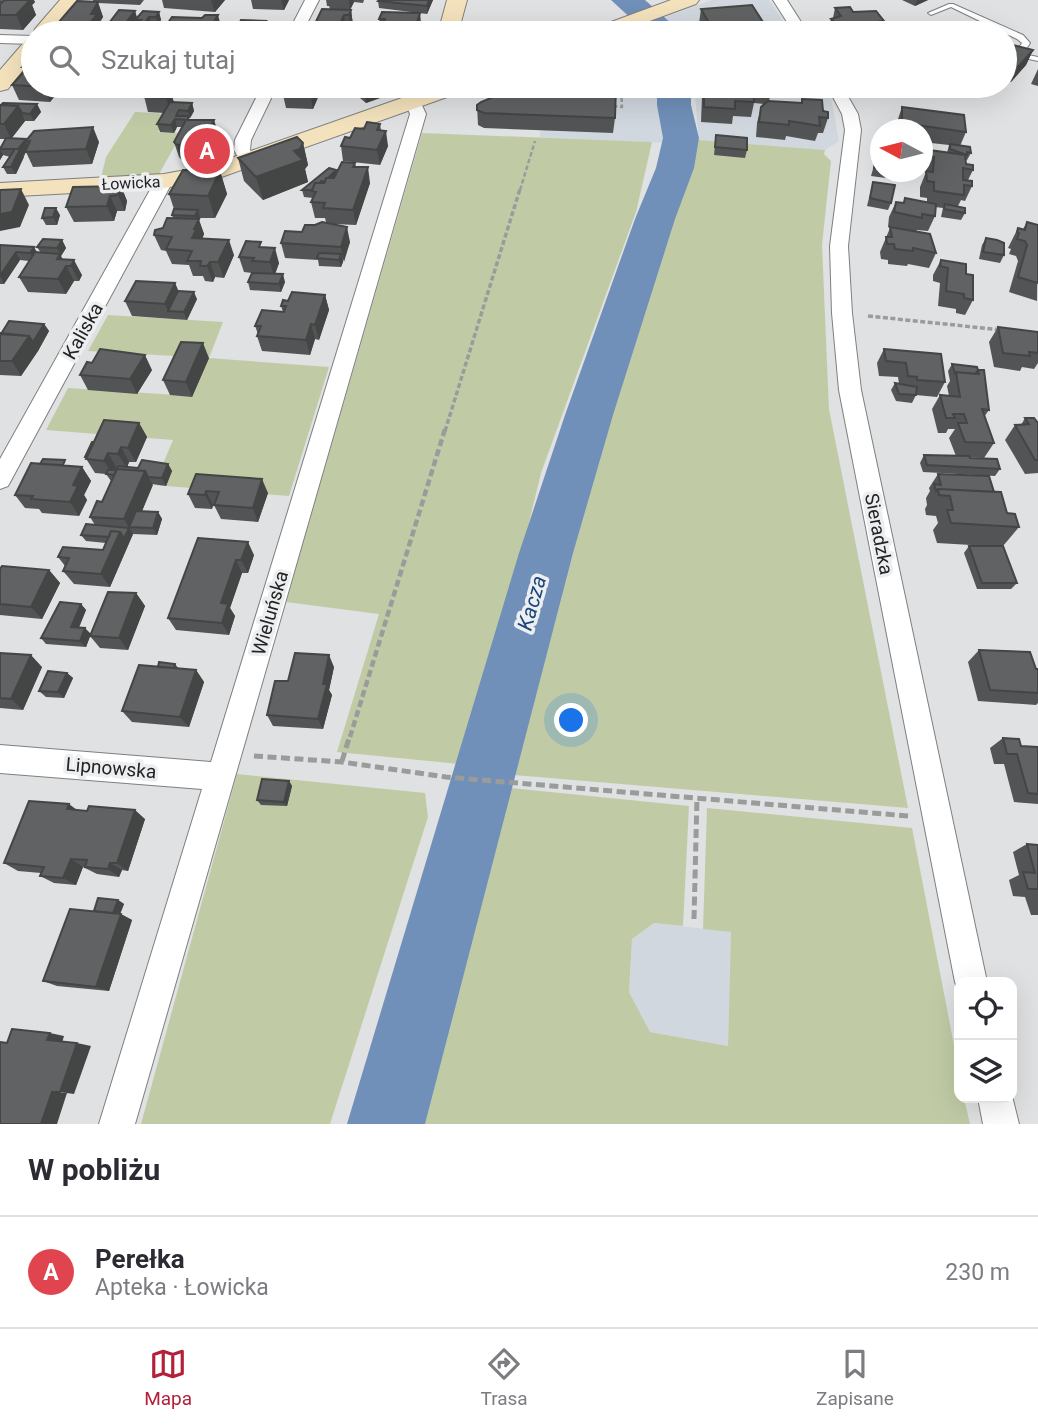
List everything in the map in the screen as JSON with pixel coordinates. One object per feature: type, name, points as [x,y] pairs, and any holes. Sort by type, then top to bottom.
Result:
[{"type":"street","points":[[53,21],[71,0]]},
{"type":"street","points":[[301,21],[312,0]]},
{"type":"street","points":[[451,21],[457,0]]},
{"type":"street","points":[[632,21],[690,0]]},
{"type":"street","points":[[780,0],[793,21]]},
{"type":"street","points":[[0,39],[21,41]]},
{"type":"street","points":[[0,84],[21,57]]},
{"type":"street","points":[[249,162],[242,150],[243,140],[264,98]]},
{"type":"street","name":"Łowicka","points":[[0,190],[164,181],[213,173],[249,162],[416,98]]},
{"type":"street","name":"Wieluńska","points":[[117,1124],[424,98]]},
{"type":"street","name":"Sieradzka","points":[[841,98],[850,114],[853,130],[839,246],[842,313],[850,390],[970,977]]},
{"type":"street","name":"Kaliska","points":[[0,480],[164,181]]},
{"type":"street","name":"Lipnowska","points":[[0,759],[225,766]]},
{"type":"street","points":[[996,1103],[1001,1124]]},
{"type":"lane","points":[[931,13],[962,0]]},
{"type":"lane","points":[[951,5],[986,21]]},
{"type":"lane","points":[[1017,36],[1026,43],[1018,54],[1038,59]]},
{"type":"path","points":[[537,108],[538,98]]},
{"type":"path","points":[[613,106],[622,107],[622,98]]},
{"type":"path","points":[[342,762],[535,141]]},
{"type":"path","points":[[842,313],[1012,331]]},
{"type":"path","points":[[225,766],[342,762],[446,777],[900,815]]},
{"type":"path","points":[[694,919],[698,798]]},
{"type":"shaded area","points":[[712,0],[769,0],[783,21],[655,21]]},
{"type":"shaded area","points":[[542,98],[689,98],[690,144],[540,137]]},
{"type":"shaded area","points":[[695,98],[831,98],[839,141],[825,150],[699,140]]},
{"type":"shaded area","points":[[654,923],[731,932],[728,1046],[650,1032],[629,992],[632,939]]},
{"type":"green space","points":[[135,112],[168,114],[158,132],[182,133],[159,174],[101,178],[106,157]]},
{"type":"green space","points":[[422,133],[652,142],[636,212],[541,473],[470,765],[337,752],[379,614],[286,602]]},
{"type":"green space","points":[[699,140],[825,150],[824,154],[831,161],[822,245],[829,409],[908,808],[514,775],[533,706],[520,692],[528,659],[542,643],[547,600],[563,529],[665,240],[695,144]]},
{"type":"green space","points":[[108,315],[223,322],[209,358],[329,367],[289,496],[154,485],[173,440],[46,430],[68,388],[192,396],[208,358],[88,351]]},
{"type":"green space","points":[[237,774],[425,793],[428,817],[330,1124],[141,1124]]},
{"type":"green space","points":[[511,788],[689,806],[683,926],[654,923],[632,939],[629,992],[650,1032],[728,1046],[731,932],[703,929],[707,808],[912,828],[954,1045],[954,1103],[965,1103],[970,1124],[425,1124],[447,1032],[441,1031],[485,854],[491,855]]},
{"type":"building","points":[[5,0],[30,0],[16,15],[0,15],[0,4]]},
{"type":"building","points":[[379,0],[429,0],[427,6]]},
{"type":"building","points":[[77,1],[98,2],[91,14],[97,14],[91,21],[60,21]]},
{"type":"building","points":[[752,5],[762,21],[708,21],[701,9]]},
{"type":"building","points":[[850,7],[853,12],[876,11],[884,21],[834,21],[831,19],[841,16],[835,8]]},
{"type":"building","points":[[322,9],[351,10],[341,21],[316,21]]},
{"type":"building","points":[[119,10],[135,11],[127,21],[111,21]]},
{"type":"building","points":[[143,11],[159,12],[156,17],[149,17],[146,21],[135,20]]},
{"type":"building","points":[[382,12],[420,13],[417,21],[379,19]]},
{"type":"building","points":[[205,15],[218,15],[214,21],[169,21],[172,17],[202,18]]},
{"type":"building","points":[[1017,46],[1033,50],[1018,67]]},
{"type":"building","points":[[21,75],[21,86],[12,85]]},
{"type":"building","points":[[491,98],[616,98],[615,118],[484,113],[477,110],[477,105]]},
{"type":"building","points":[[704,98],[754,98],[754,102],[735,101],[735,109],[704,107]]},
{"type":"building","points":[[802,99],[822,100],[823,111],[828,112],[828,118],[819,117],[820,126],[789,121],[789,125],[759,122],[761,107],[768,101],[802,103]]},
{"type":"building","points":[[170,102],[192,103],[188,111],[179,110],[176,116],[188,116],[188,120],[175,119],[171,125],[157,124]]},
{"type":"building","points":[[37,104],[30,114],[22,113],[18,106],[1,105]]},
{"type":"building","points":[[0,105],[18,106],[4,124],[0,124]]},
{"type":"building","points":[[902,107],[964,115],[966,132],[933,127],[933,119],[902,119]]},
{"type":"building","points":[[186,120],[214,120],[203,141],[177,145],[174,142]]},
{"type":"building","points":[[367,122],[380,124],[377,130],[386,131],[377,150],[341,146],[345,137],[350,138],[355,128],[364,129]]},
{"type":"building","points":[[93,127],[86,149],[25,152],[30,141],[25,142],[34,131]]},
{"type":"building","points":[[716,135],[747,138],[747,150],[715,147]]},
{"type":"building","points":[[297,137],[303,143],[300,149],[294,151],[303,160],[256,177],[238,158]]},
{"type":"building","points":[[6,138],[26,139],[18,149],[0,149]]},
{"type":"building","points":[[950,144],[970,147],[971,153],[967,152],[967,155],[950,149]]},
{"type":"building","points":[[15,149],[20,149],[11,167],[3,167]]},
{"type":"building","points":[[933,151],[965,155],[966,164],[973,165],[973,170],[963,168],[963,180],[972,181],[972,186],[964,185],[964,195],[934,191]]},
{"type":"building","points":[[342,162],[355,163],[353,167],[368,167],[353,210],[323,208],[325,203],[311,202],[316,192],[312,191],[315,183],[324,183],[326,178],[334,178]]},
{"type":"building","points":[[329,168],[336,170],[325,182],[315,183],[312,190],[302,190]]},
{"type":"building","points":[[183,170],[220,171],[208,196],[169,194]]},
{"type":"building","points":[[873,182],[895,185],[891,203],[870,198]]},
{"type":"building","points":[[121,186],[118,195],[110,196],[107,206],[66,207],[73,187]]},
{"type":"building","points":[[21,189],[12,212],[0,214],[0,190]]},
{"type":"building","points":[[905,198],[936,204],[935,216],[922,214],[922,218],[894,212],[896,202],[904,203]]},
{"type":"building","points":[[945,204],[965,208],[965,213],[944,209]]},
{"type":"building","points":[[45,208],[56,208],[53,217],[42,218]]},
{"type":"building","points":[[174,209],[198,210],[195,216],[172,215]]},
{"type":"building","points":[[167,218],[199,219],[192,238],[229,240],[218,262],[200,266],[201,261],[187,261],[192,251],[166,249],[172,237],[154,235],[155,230],[163,228]]},
{"type":"building","points":[[322,222],[347,227],[341,247],[281,243],[285,231],[302,232],[305,225]]},
{"type":"building","points":[[1027,222],[1038,225],[1038,283],[1018,277],[1027,245],[1025,241],[1017,239],[1017,232],[1018,228],[1025,230]]},
{"type":"building","points":[[890,227],[930,234],[936,253],[913,248],[913,251],[895,249],[894,244],[887,244],[886,237],[892,237]]},
{"type":"building","points":[[986,238],[1004,243],[1004,255],[983,252]]},
{"type":"building","points":[[43,239],[62,240],[57,248],[37,247]]},
{"type":"building","points":[[246,241],[261,242],[259,247],[275,248],[270,262],[239,257]]},
{"type":"building","points":[[0,245],[34,247],[30,253],[16,252],[0,276]]},
{"type":"building","points":[[35,252],[60,254],[57,259],[74,260],[71,266],[66,266],[58,279],[19,277]]},
{"type":"building","points":[[319,253],[341,254],[339,260],[317,258]]},
{"type":"building","points":[[941,260],[966,264],[966,274],[973,275],[973,300],[964,298],[964,294],[946,291],[948,268],[940,266]]},
{"type":"building","points":[[252,273],[283,274],[279,284],[248,282]]},
{"type":"building","points":[[136,281],[175,283],[165,304],[125,301]]},
{"type":"building","points":[[178,291],[194,292],[184,312],[168,311]]},
{"type":"building","points":[[292,292],[325,295],[315,325],[311,324],[306,340],[257,336],[261,326],[255,326],[262,310],[284,312],[286,306],[281,306],[283,300],[288,301]]},
{"type":"building","points":[[9,321],[44,324],[33,342],[29,336],[1,334]]},
{"type":"building","points":[[998,327],[1038,332],[1038,353],[1029,352],[1030,356],[1003,353]]},
{"type":"building","points":[[0,333],[29,336],[12,361],[0,361]]},
{"type":"building","points":[[181,342],[203,343],[186,382],[163,380]]},
{"type":"building","points":[[100,349],[145,355],[130,379],[80,375],[87,362],[92,363]]},
{"type":"building","points":[[884,349],[941,354],[945,382],[917,380],[917,377],[908,376],[906,363],[886,361]]},
{"type":"building","points":[[952,364],[977,367],[978,370],[975,374],[955,373]]},
{"type":"building","points":[[978,370],[984,370],[989,410],[982,409],[994,443],[965,442],[958,423],[967,423],[964,414],[953,414],[955,418],[946,418],[940,395],[960,397],[956,372],[979,374]]},
{"type":"building","points":[[895,383],[917,387],[916,395],[899,394]]},
{"type":"building","points":[[1025,418],[1034,418],[1038,423],[1038,460],[1035,460],[1015,425],[1029,424]]},
{"type":"building","points":[[104,420],[139,423],[128,448],[121,447],[118,454],[108,453],[104,461],[86,459]]},
{"type":"building","points":[[924,455],[997,459],[1000,469],[927,465]]},
{"type":"building","points":[[43,459],[65,460],[63,465],[40,464]]},
{"type":"building","points":[[142,460],[168,464],[162,478],[148,477],[145,471],[117,469],[118,466],[138,468]]},
{"type":"building","points":[[31,463],[82,467],[73,485],[78,486],[70,502],[15,495]]},
{"type":"building","points":[[117,469],[145,471],[124,519],[90,517],[97,501],[102,502]]},
{"type":"building","points":[[108,470],[116,470],[114,475],[106,474]]},
{"type":"building","points":[[196,474],[262,479],[253,508],[214,505],[219,492],[188,494]]},
{"type":"building","points":[[938,474],[989,476],[994,492],[936,491],[934,484],[941,485]]},
{"type":"building","points":[[938,489],[1001,492],[1007,513],[1015,514],[1019,527],[951,523],[947,510],[953,510],[950,496],[939,495]]},
{"type":"building","points":[[136,511],[158,512],[153,528],[129,527]]},
{"type":"building","points":[[86,524],[129,528],[124,538],[120,532],[111,531],[109,537],[81,535]]},
{"type":"building","points":[[111,531],[120,532],[101,574],[63,571],[69,558],[58,557],[63,547],[103,550]]},
{"type":"building","points":[[198,538],[248,542],[241,560],[236,560],[221,603],[228,604],[222,623],[168,618]]},
{"type":"building","points":[[969,546],[1003,546],[1017,583],[982,583]]},
{"type":"building","points":[[2,566],[49,570],[31,607],[0,604]]},
{"type":"building","points":[[108,592],[136,593],[119,638],[90,636]]},
{"type":"building","points":[[60,602],[81,604],[71,627],[85,628],[80,641],[41,638]]},
{"type":"building","points":[[979,650],[1030,652],[1038,669],[1038,693],[990,690]]},
{"type":"building","points":[[0,653],[31,655],[11,699],[0,698]]},
{"type":"building","points":[[295,653],[329,655],[323,684],[327,684],[318,719],[267,715],[275,681],[288,681]]},
{"type":"building","points":[[159,662],[175,664],[174,668],[158,667]]},
{"type":"building","points":[[139,665],[196,670],[180,717],[122,711]]},
{"type":"building","points":[[48,671],[67,673],[58,692],[39,691]]},
{"type":"building","points":[[1003,738],[1019,739],[1021,746],[1038,747],[1038,794],[1028,793],[1017,754],[1007,754]]},
{"type":"building","points":[[262,779],[289,781],[284,802],[257,800]]},
{"type":"building","points":[[29,801],[69,804],[67,809],[87,811],[89,806],[135,810],[117,863],[110,863],[108,869],[85,867],[87,860],[71,859],[63,878],[40,876],[44,867],[4,863]]},
{"type":"building","points":[[1027,844],[1038,845],[1038,889],[1028,889],[1023,872],[1035,873]]},
{"type":"building","points":[[98,898],[118,900],[113,913],[94,911]]},
{"type":"building","points":[[70,909],[121,914],[96,987],[43,981]]},
{"type":"building","points":[[12,1029],[50,1033],[47,1040],[77,1043],[60,1092],[52,1092],[41,1124],[0,1124],[0,1042],[7,1043]]},
{"type":"waterway","name":"Kacza","points":[[626,0],[651,21]]},
{"type":"waterway","name":"Kacza","points":[[386,1124],[546,553],[589,415],[655,219],[675,168],[681,138],[674,98]]},
{"type":"place","name":"Perełka","points":[[207,151]]}]
